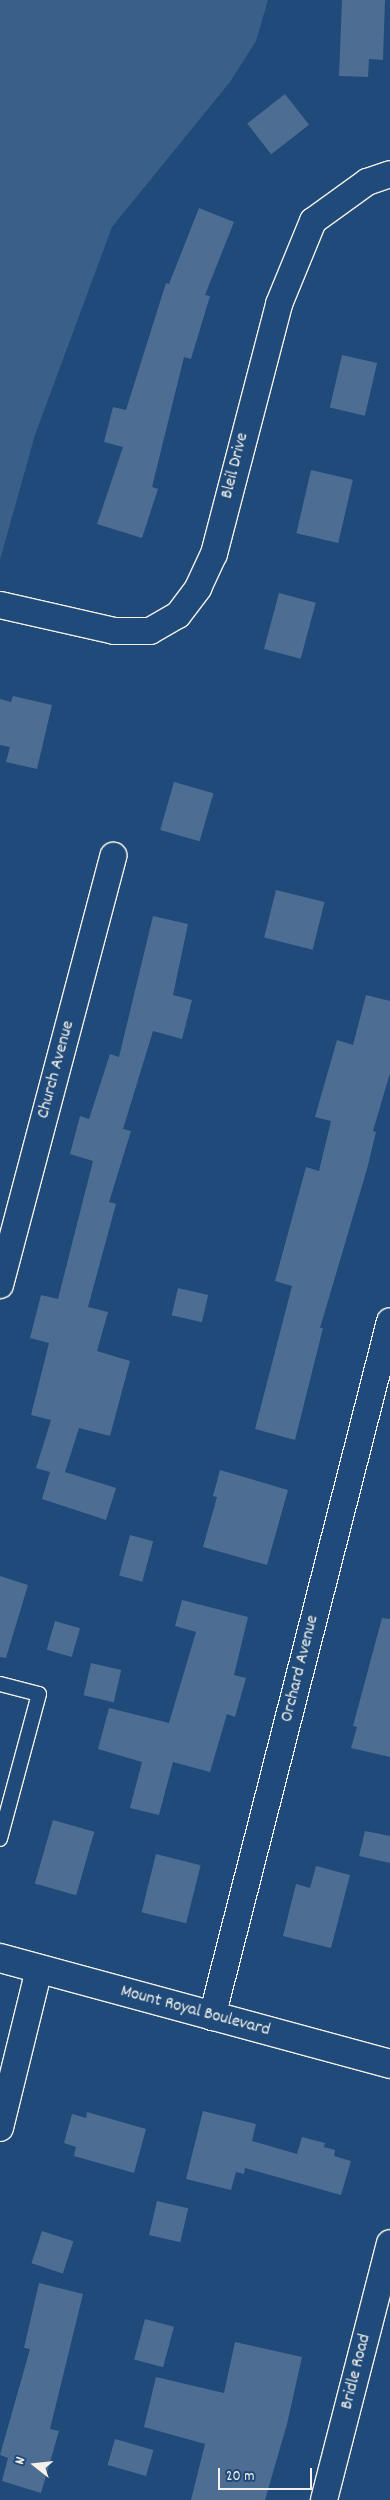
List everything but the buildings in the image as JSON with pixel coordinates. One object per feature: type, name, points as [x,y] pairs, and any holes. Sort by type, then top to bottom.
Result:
[{"type":"main road","name":"Mount Royal Boulevard","points":[[0,1958],[390,2064]]},
{"type":"street","name":"Bleil Drive","points":[[0,605],[114,631],[150,631],[178,615],[198,588],[214,554],[279,304],[313,221],[368,182],[390,174]]},
{"type":"street","name":"Church Avenue","points":[[0,1285],[113,856]]},
{"type":"street","name":"Orchard Avenue","points":[[212,2017],[390,1321]]},
{"type":"street","points":[[0,2128],[39,1969]]},
{"type":"street","name":"Bridle Road","points":[[324,2500],[389,2255]]},
{"type":"lane","points":[[0,1684],[39,1694],[0,1839]]},
{"type":"shaded area","points":[[0,0],[268,0],[256,41],[230,82],[112,227],[35,435],[0,560]]}]
